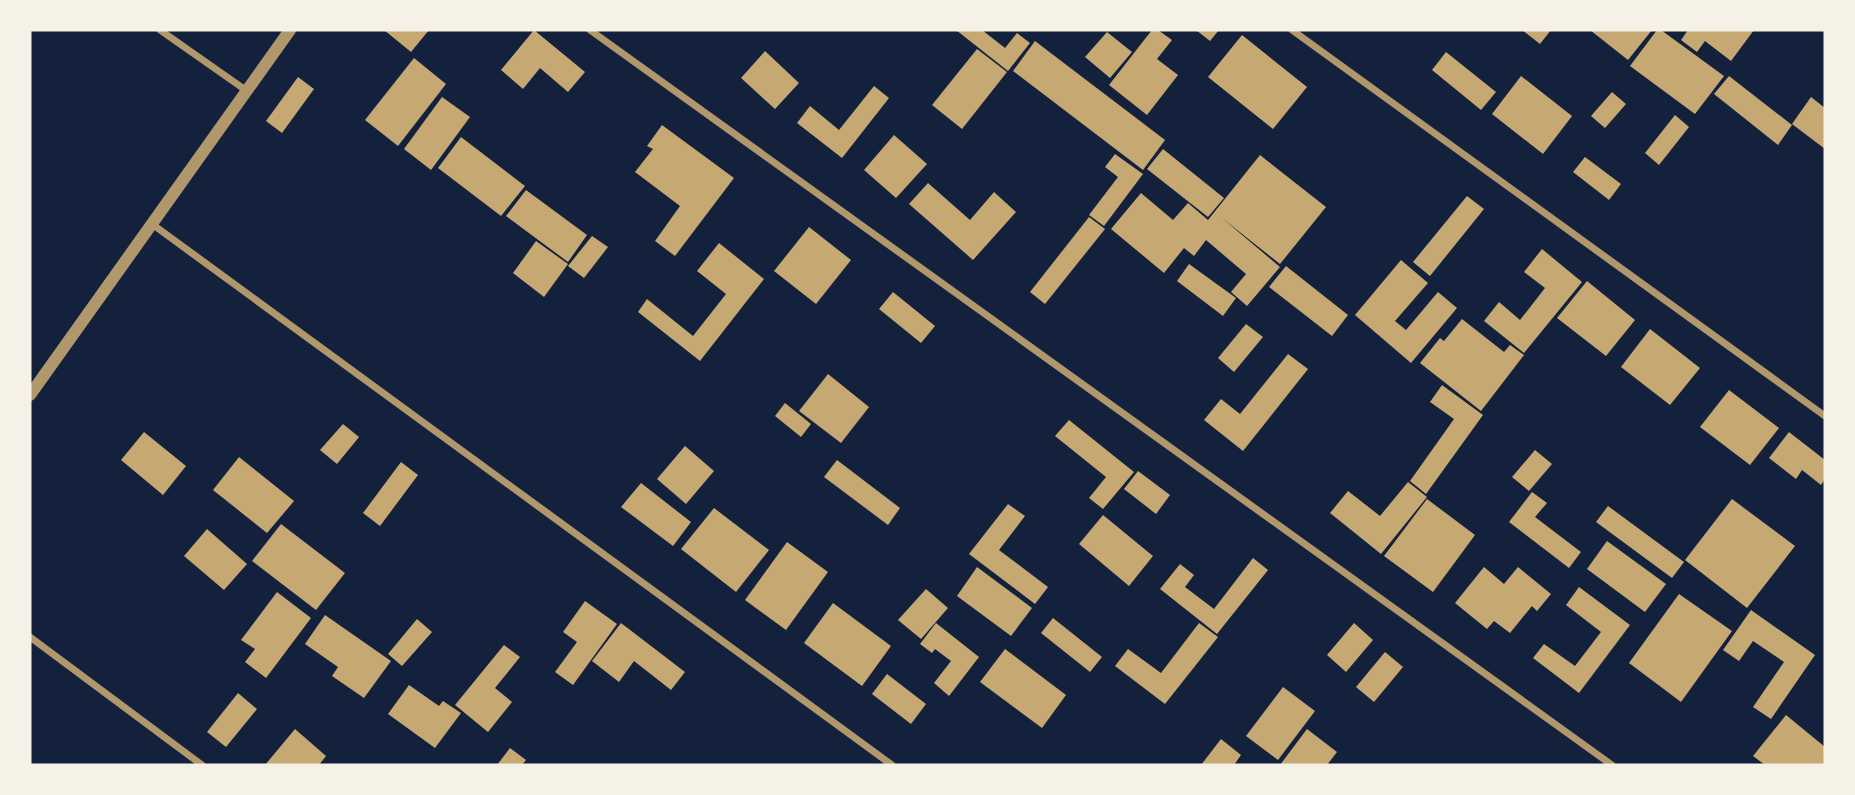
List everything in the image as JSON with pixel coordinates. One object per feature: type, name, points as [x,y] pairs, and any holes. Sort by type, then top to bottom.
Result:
[{"type":"street","points":[[160,30],[247,91]]},
{"type":"street","points":[[30,395],[290,30]]},
{"type":"street","points":[[590,30],[1612,765]]},
{"type":"street","points":[[1292,30],[1825,416]]},
{"type":"street","points":[[152,224],[892,765]]},
{"type":"street","points":[[30,637],[202,765]]},
{"type":"building","points":[[384,30],[429,30],[411,52]]},
{"type":"building","points":[[534,30],[585,72],[568,92],[540,68],[523,89],[501,70]]},
{"type":"building","points":[[956,30],[982,30],[1005,48],[1017,33],[1030,43],[1008,71]]},
{"type":"building","points":[[1152,30],[1158,30],[1172,40],[1157,59],[1178,75],[1147,115],[1109,85]]},
{"type":"building","points":[[1196,30],[1219,30],[1210,41]]},
{"type":"building","points":[[1522,30],[1551,30],[1540,44]]},
{"type":"building","points":[[1590,30],[1652,30],[1628,60]]},
{"type":"building","points":[[1657,30],[1661,30],[1724,76],[1695,114],[1630,66]]},
{"type":"building","points":[[1688,30],[1754,30],[1731,61],[1705,41],[1697,52],[1681,40]]},
{"type":"building","points":[[1107,32],[1132,52],[1110,78],[1085,57]]},
{"type":"building","points":[[1242,35],[1307,87],[1273,129],[1208,77]]},
{"type":"building","points":[[1035,41],[1165,140],[1143,170],[1013,71]]},
{"type":"building","points":[[977,49],[1007,72],[962,129],[932,105]]},
{"type":"building","points":[[765,51],[799,83],[775,109],[741,78]]},
{"type":"building","points":[[1446,52],[1496,92],[1481,110],[1432,70]]},
{"type":"building","points":[[414,58],[446,84],[398,146],[365,120]]},
{"type":"building","points":[[1521,76],[1572,116],[1543,154],[1492,114]]},
{"type":"building","points":[[1729,76],[1792,125],[1778,145],[1714,94]]},
{"type":"building","points":[[298,77],[314,89],[282,133],[266,121]]},
{"type":"building","points":[[874,86],[889,98],[842,158],[797,123],[810,106],[839,130]]},
{"type":"building","points":[[1612,92],[1626,104],[1605,128],[1591,116]]},
{"type":"building","points":[[442,97],[470,117],[431,170],[404,149]]},
{"type":"building","points":[[1811,97],[1825,108],[1825,149],[1792,124]]},
{"type":"building","points":[[1675,115],[1689,127],[1659,165],[1645,153]]},
{"type":"building","points":[[662,125],[734,178],[675,256],[655,241],[680,206],[635,172],[653,149],[647,146]]},
{"type":"building","points":[[894,135],[927,164],[896,198],[864,170]]},
{"type":"building","points":[[461,137],[525,186],[501,216],[438,168]]},
{"type":"building","points":[[1163,149],[1224,198],[1208,217],[1147,169]]},
{"type":"building","points":[[1115,154],[1143,174],[1104,226],[1089,215],[1118,177],[1105,167]]},
{"type":"building","points":[[1260,155],[1326,207],[1280,264],[1222,218],[1280,267],[1247,306],[1231,292],[1246,274],[1206,240],[1194,256],[1184,248],[1164,273],[1111,229],[1141,193],[1173,220],[1188,203],[1208,220]]},
{"type":"building","points":[[1585,157],[1621,184],[1609,200],[1573,172]]},
{"type":"building","points":[[928,183],[970,220],[994,192],[1016,212],[973,260],[909,204]]},
{"type":"building","points":[[526,190],[587,235],[568,262],[506,216]]},
{"type":"building","points":[[1467,196],[1484,209],[1430,276],[1413,262]]},
{"type":"building","points":[[1089,217],[1105,229],[1045,304],[1030,292]]},
{"type":"building","points":[[809,227],[851,260],[816,304],[774,271]]},
{"type":"building","points":[[592,236],[608,247],[584,278],[568,266]]},
{"type":"building","points":[[536,241],[568,264],[544,297],[513,273]]},
{"type":"building","points":[[719,243],[764,279],[700,361],[638,312],[647,299],[693,336],[726,294],[697,271]]},
{"type":"building","points":[[1542,249],[1582,282],[1524,353],[1484,321],[1499,302],[1520,320],[1545,288],[1524,272]]},
{"type":"building","points":[[1401,260],[1428,283],[1395,321],[1406,330],[1438,292],[1457,308],[1411,363],[1355,315]]},
{"type":"building","points":[[1189,264],[1236,298],[1223,316],[1177,281]]},
{"type":"building","points":[[1286,266],[1348,315],[1332,336],[1269,287]]},
{"type":"building","points":[[1587,281],[1635,320],[1606,356],[1557,318]]},
{"type":"building","points":[[893,292],[935,326],[921,343],[879,309]]},
{"type":"building","points":[[1462,319],[1504,352],[1510,345],[1524,355],[1481,411],[1420,363],[1440,338],[1444,341]]},
{"type":"building","points":[[1246,324],[1263,337],[1234,372],[1218,358]]},
{"type":"building","points":[[1650,329],[1700,368],[1670,405],[1621,367]]},
{"type":"building","points":[[1288,354],[1308,369],[1243,451],[1204,420],[1221,399],[1240,414]]},
{"type":"building","points":[[828,374],[869,407],[841,443],[799,411]]},
{"type":"building","points":[[1442,385],[1483,415],[1426,494],[1410,481],[1454,419],[1430,402]]},
{"type":"building","points":[[1729,390],[1779,428],[1750,465],[1700,427]]},
{"type":"building","points":[[785,403],[811,424],[801,437],[775,416]]},
{"type":"building","points":[[1069,420],[1134,472],[1103,509],[1089,498],[1106,477],[1055,436]]},
{"type":"building","points":[[343,424],[359,437],[337,464],[320,450]]},
{"type":"building","points":[[144,432],[186,466],[163,495],[121,460]]},
{"type":"building","points":[[1789,432],[1825,460],[1825,479],[1821,485],[1802,470],[1796,479],[1769,458]]},
{"type":"building","points":[[685,446],[714,471],[686,504],[657,479]]},
{"type":"building","points":[[1535,450],[1552,464],[1529,491],[1512,477]]},
{"type":"building","points":[[239,457],[294,501],[267,533],[213,490]]},
{"type":"building","points":[[837,460],[900,508],[888,525],[824,477]]},
{"type":"building","points":[[401,462],[418,475],[380,526],[363,513]]},
{"type":"building","points":[[1138,471],[1170,495],[1156,514],[1124,489]]},
{"type":"building","points":[[1408,482],[1427,497],[1381,554],[1330,513],[1348,491],[1380,516]]},
{"type":"building","points":[[641,483],[691,522],[673,546],[621,507]]},
{"type":"building","points":[[1532,492],[1547,503],[1535,517],[1581,552],[1569,568],[1509,522]]},
{"type":"building","points":[[1427,499],[1475,535],[1433,592],[1384,556]]},
{"type":"building","points":[[1732,499],[1795,546],[1747,608],[1685,560]]},
{"type":"building","points":[[1008,504],[1025,516],[999,550],[1048,587],[1035,604],[969,554]]},
{"type":"building","points":[[1608,506],[1684,562],[1672,578],[1596,522]]},
{"type":"building","points":[[714,508],[769,550],[736,592],[681,549]]},
{"type":"building","points":[[1103,515],[1153,556],[1129,586],[1079,544]]},
{"type":"building","points":[[281,524],[345,573],[316,610],[252,561]]},
{"type":"building","points":[[207,529],[247,564],[224,590],[184,556]]},
{"type":"building","points":[[1607,541],[1666,584],[1645,612],[1587,569]]},
{"type":"building","points":[[787,542],[828,572],[786,630],[745,600]]},
{"type":"building","points":[[1253,558],[1268,570],[1217,634],[1160,589],[1180,564],[1194,575],[1185,587],[1214,609]]},
{"type":"building","points":[[977,567],[1032,608],[1011,636],[957,596]]},
{"type":"building","points":[[1484,567],[1504,584],[1518,567],[1551,594],[1537,611],[1532,606],[1510,633],[1494,621],[1487,629],[1455,603]]},
{"type":"building","points":[[1579,587],[1630,625],[1579,693],[1533,658],[1544,644],[1575,666],[1601,632],[1566,605]]},
{"type":"building","points":[[926,589],[948,608],[921,639],[898,620]]},
{"type":"building","points":[[277,592],[311,618],[266,678],[245,662],[255,649],[241,640]]},
{"type":"building","points":[[1679,594],[1732,631],[1681,702],[1629,663]]},
{"type":"building","points":[[585,601],[617,624],[573,685],[555,672],[577,642],[563,632]]},
{"type":"building","points":[[833,603],[891,646],[862,686],[804,643]]},
{"type":"building","points":[[1751,610],[1815,655],[1771,719],[1753,707],[1784,662],[1753,641],[1739,661],[1723,650]]},
{"type":"building","points":[[325,615],[391,661],[364,698],[332,676],[338,667],[305,644]]},
{"type":"building","points":[[1053,618],[1102,657],[1090,672],[1041,633]]},
{"type":"building","points":[[417,619],[432,632],[402,666],[388,654]]},
{"type":"building","points":[[621,623],[685,672],[671,690],[634,661],[619,682],[592,661]]},
{"type":"building","points":[[936,623],[979,657],[949,696],[934,683],[951,661],[935,649],[932,653],[920,644]]},
{"type":"building","points":[[1199,623],[1218,637],[1165,704],[1115,666],[1128,649],[1161,673]]},
{"type":"building","points":[[1354,623],[1373,640],[1346,672],[1327,655]]},
{"type":"building","points":[[504,645],[520,657],[495,688],[512,702],[488,732],[455,705]]},
{"type":"building","points":[[1005,649],[1066,695],[1042,728],[980,682]]},
{"type":"building","points":[[1385,652],[1403,667],[1374,702],[1356,687]]},
{"type":"building","points":[[887,674],[926,704],[911,724],[872,694]]},
{"type":"building","points":[[409,685],[439,706],[443,701],[461,713],[435,748],[388,714]]},
{"type":"building","points":[[1283,687],[1315,711],[1278,760],[1246,736]]},
{"type":"building","points":[[238,693],[257,709],[226,747],[207,732]]},
{"type":"building","points":[[1786,715],[1825,747],[1825,765],[1765,765],[1753,756]]},
{"type":"building","points":[[295,729],[326,756],[319,765],[265,765]]},
{"type":"building","points":[[1307,729],[1337,752],[1327,765],[1280,765]]},
{"type":"building","points":[[1221,739],[1241,755],[1234,765],[1201,765]]},
{"type":"building","points":[[510,748],[526,760],[522,765],[497,765]]}]
